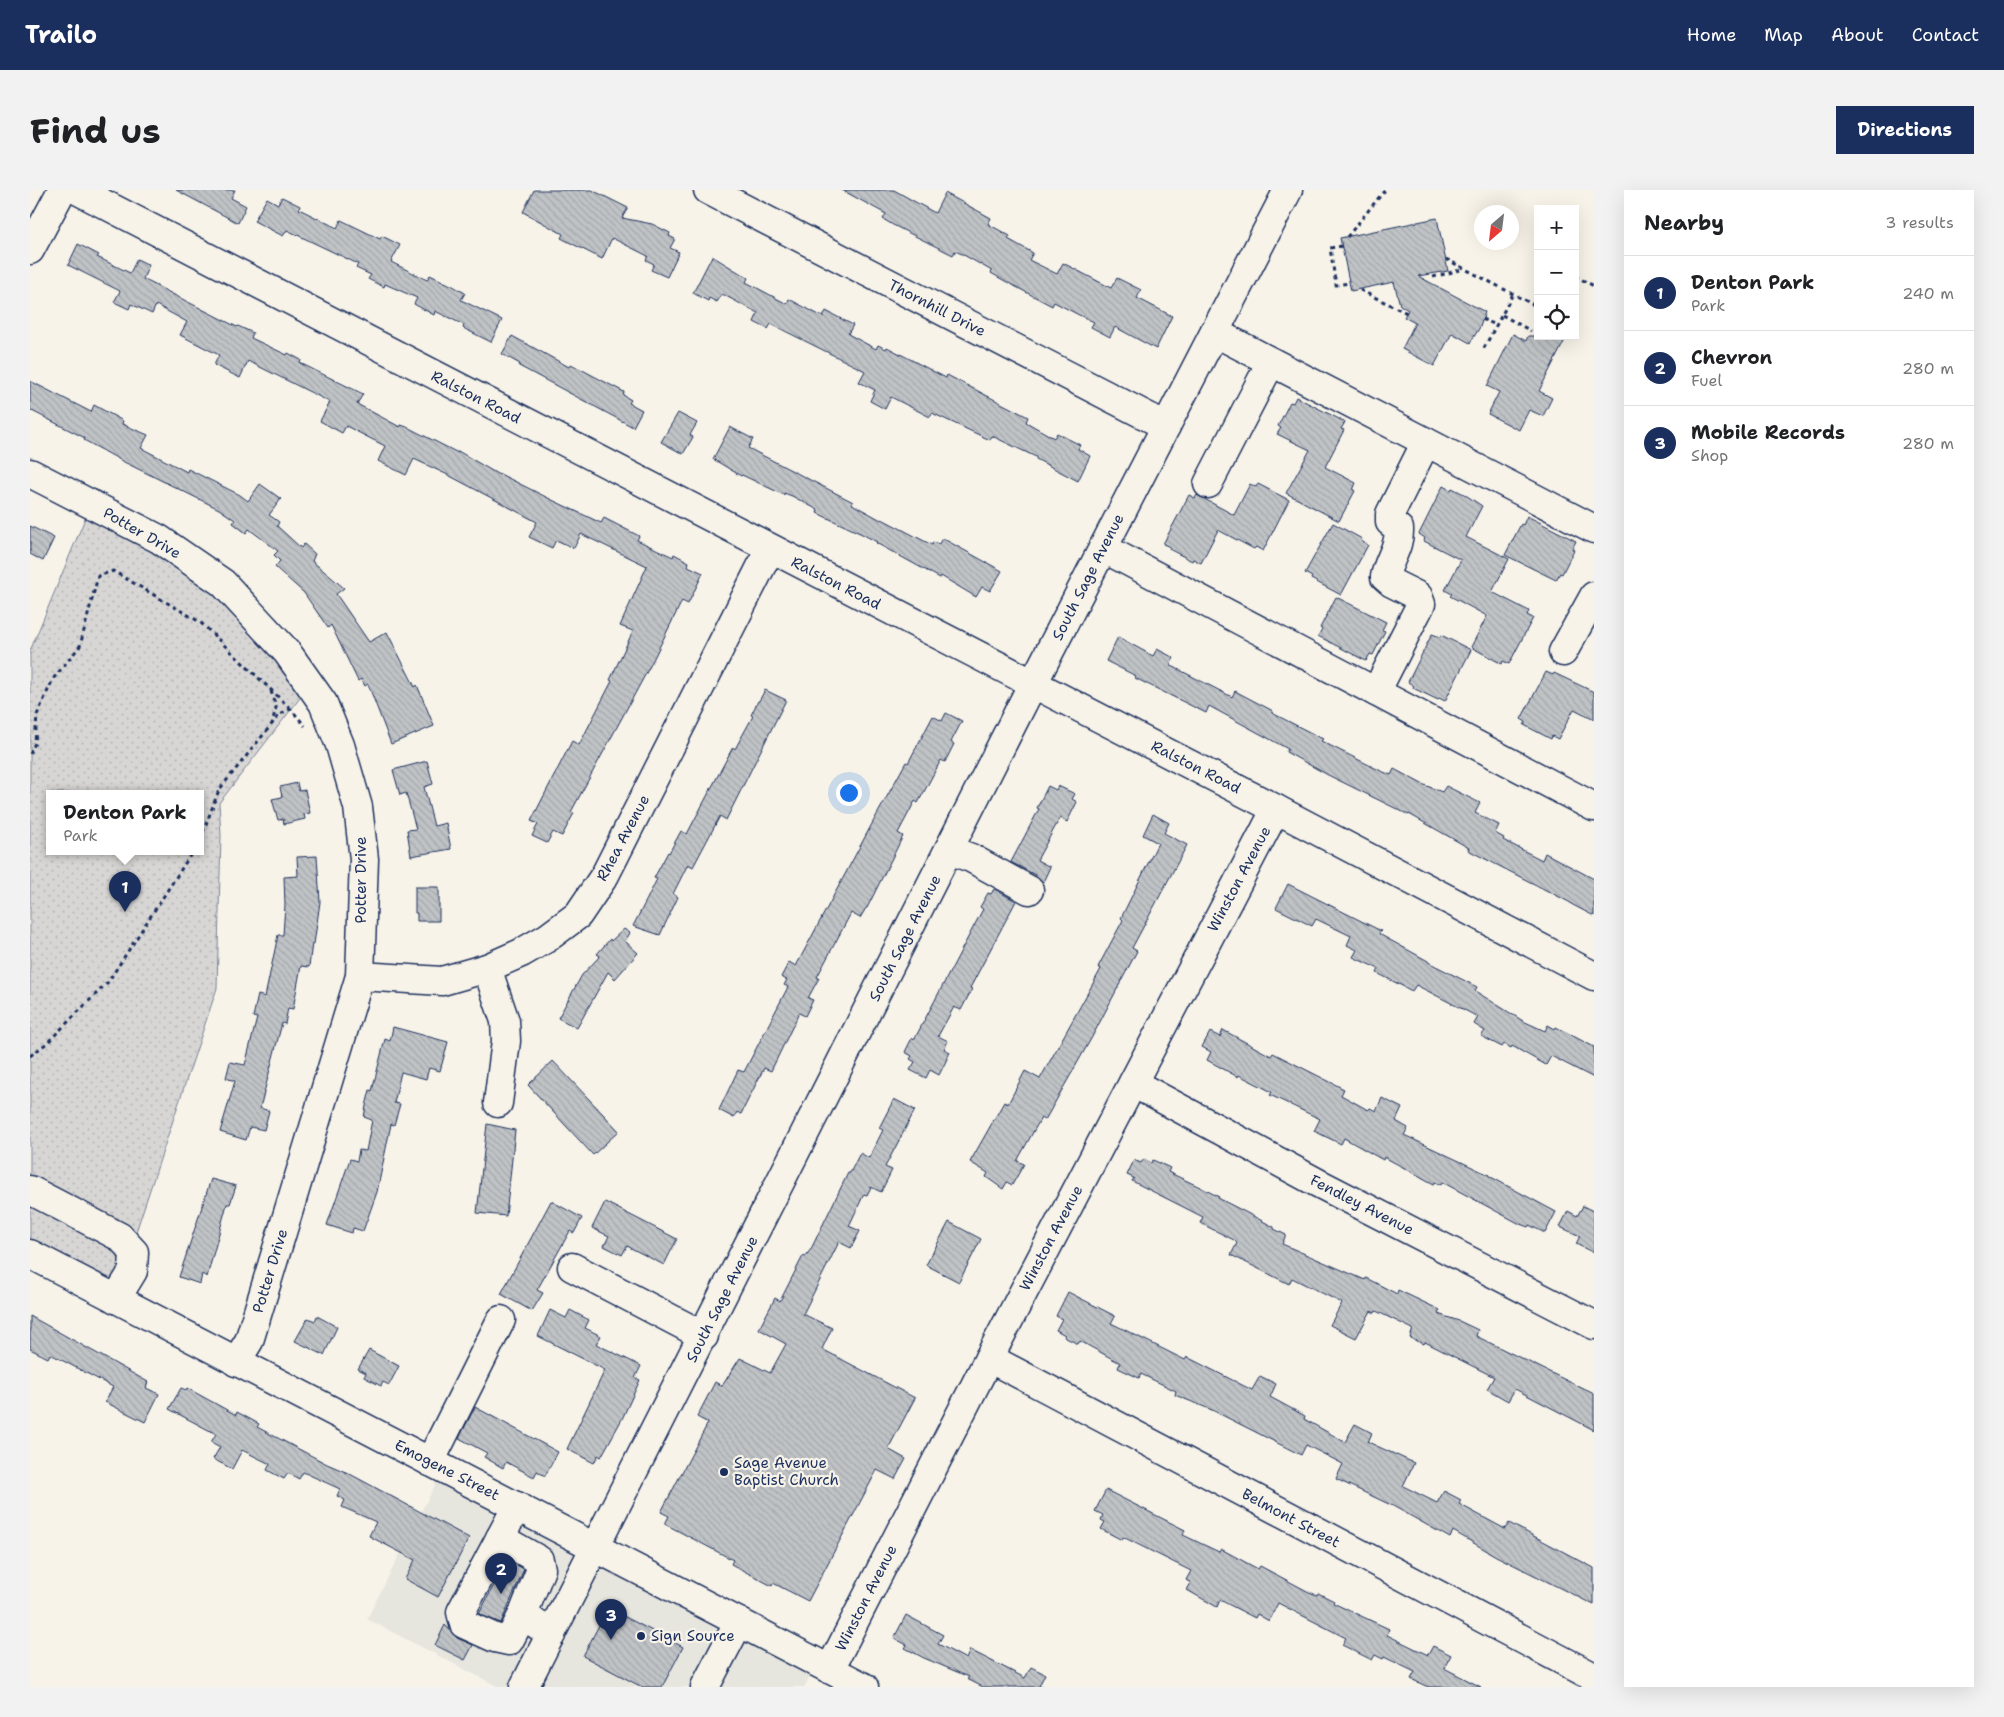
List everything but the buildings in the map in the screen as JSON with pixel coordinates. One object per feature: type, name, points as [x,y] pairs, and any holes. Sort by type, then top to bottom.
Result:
[{"type":"street","points":[[30,250],[62,190]]},
{"type":"street","name":"Ralston Road","points":[[77,190],[1276,809],[1594,976]]},
{"type":"street","name":"Thornhill Drive","points":[[708,190],[1166,426]]},
{"type":"street","name":"South Sage Avenue","points":[[533,1684],[551,1635],[1033,684],[1288,190]]},
{"type":"street","points":[[1214,332],[1594,529]]},
{"type":"street","points":[[1208,484],[1271,362]]},
{"type":"street","points":[[1376,692],[1421,604],[1418,596],[1392,583],[1385,577],[1387,567],[1400,541],[1399,529],[1390,522],[1390,514],[1426,442]]},
{"type":"street","name":"Potter Drive","points":[[30,473],[159,539],[223,583],[287,652],[323,703],[340,746],[358,807],[364,859],[360,976],[249,1341],[236,1362]]},
{"type":"street","points":[[1103,548],[1594,807]]},
{"type":"street","name":"Rhea Avenue","points":[[360,976],[442,981],[487,968],[521,953],[547,938],[578,915],[605,875],[770,549]]},
{"type":"street","points":[[1563,652],[1594,596]]},
{"type":"street","name":"Winston Avenue","points":[[830,1669],[989,1358],[1276,809]]},
{"type":"street","points":[[949,850],[971,858],[1029,890]]},
{"type":"street","points":[[487,968],[504,1021],[506,1041],[498,1103]]},
{"type":"street","name":"Fendley Avenue","points":[[1133,1083],[1318,1183],[1594,1325]]},
{"type":"street","points":[[30,1190],[120,1237],[134,1252],[133,1271],[116,1299]]},
{"type":"street","name":"Emogene Street","points":[[30,1254],[864,1687]]},
{"type":"street","points":[[572,1267],[704,1336]]},
{"type":"street","points":[[430,1462],[501,1320]]},
{"type":"street","name":"Belmont Street","points":[[989,1358],[1594,1677]]},
{"type":"street","points":[[500,1538],[539,1560],[541,1570],[509,1641],[495,1638],[464,1624],[461,1612],[500,1538],[517,1506]]},
{"type":"street","points":[[522,1614],[551,1635]]},
{"type":"street","points":[[705,1687],[739,1622]]},
{"type":"path","points":[[1347,237],[1385,190]]},
{"type":"path","points":[[1342,246],[1330,248],[1336,285],[1350,283]]},
{"type":"path","points":[[1446,259],[1534,305]]},
{"type":"path","points":[[1433,277],[1465,269]]},
{"type":"path","points":[[1579,278],[1594,286]]},
{"type":"path","points":[[1360,290],[1406,313]]},
{"type":"path","points":[[1484,348],[1513,294]]},
{"type":"path","points":[[1502,315],[1531,331]]},
{"type":"path","points":[[1482,319],[1496,325]]},
{"type":"path","points":[[30,754],[35,743],[37,715],[54,680],[80,646],[98,576],[113,571],[200,622],[291,709],[307,729]]},
{"type":"path","points":[[271,690],[276,707],[272,725]]},
{"type":"path","points":[[204,829],[219,790],[280,714],[291,709]]},
{"type":"path","points":[[30,1056],[47,1043],[108,982],[191,855]]},
{"type":"shaded area","points":[[91,504],[159,539],[310,685],[219,803],[221,835],[217,988],[114,1298],[30,1254],[30,651]]},
{"type":"shaded area","points":[[440,1475],[813,1671],[804,1687],[499,1687],[367,1619]]},
{"type":"place","name":"Denton Park","points":[[125,912]]},
{"type":"place","name":"Sage Avenue Baptist Church","points":[[724,1472]]},
{"type":"place","name":"Chevron","points":[[501,1594]]},
{"type":"place","name":"Sign Source","points":[[641,1636]]},
{"type":"place","name":"Mobile Records","points":[[611,1640]]}]
